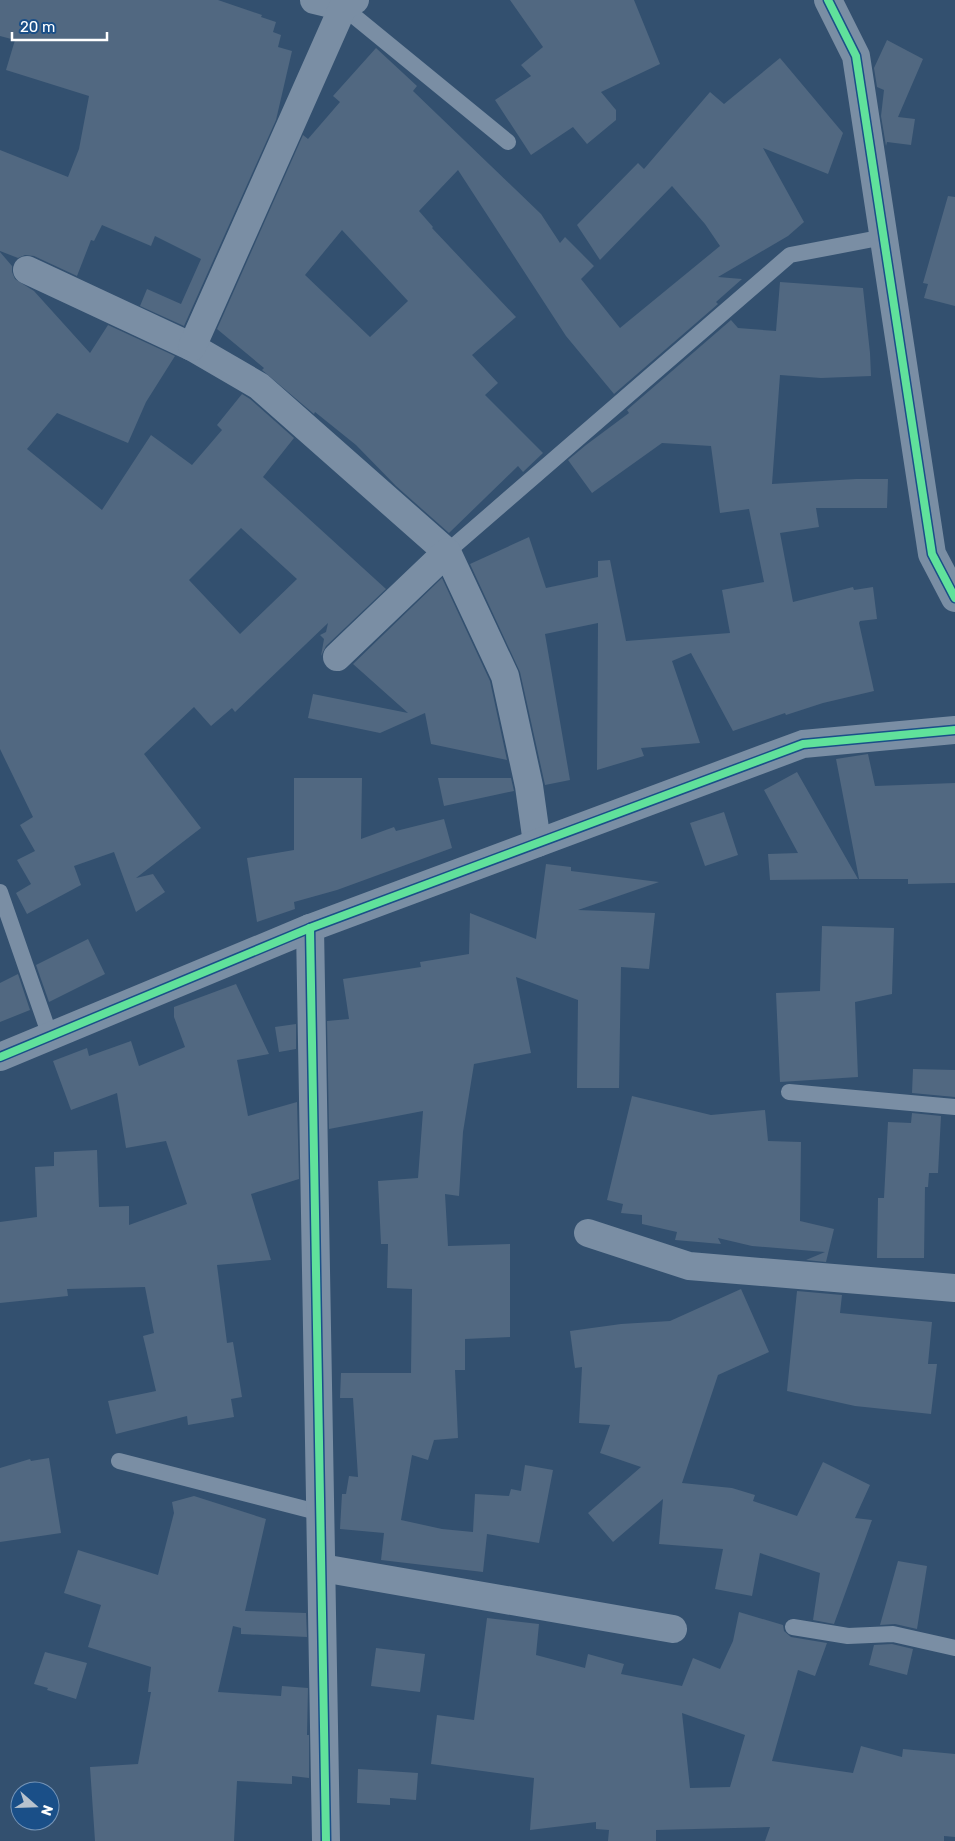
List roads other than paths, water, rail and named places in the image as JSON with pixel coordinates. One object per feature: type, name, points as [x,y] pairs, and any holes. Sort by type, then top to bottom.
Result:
[{"type":"street","points":[[192,348],[349,3],[314,0]]},
{"type":"street","points":[[828,0],[856,56],[932,554],[955,598]]},
{"type":"street","points":[[27,270],[192,348],[259,386],[447,552],[505,676],[529,786],[537,843]]},
{"type":"street","points":[[338,657],[447,552]]},
{"type":"street","points":[[0,1057],[310,928],[803,744],[955,730]]},
{"type":"street","points":[[310,928],[326,1841]]},
{"type":"street","points":[[588,1233],[689,1266],[955,1288]]},
{"type":"street","points":[[322,1568],[673,1629]]},
{"type":"lane","points":[[349,3],[508,142]]},
{"type":"lane","points":[[447,552],[790,255],[884,237]]},
{"type":"lane","points":[[0,892],[50,1036]]},
{"type":"lane","points":[[789,1092],[955,1108]]},
{"type":"lane","points":[[119,1461],[320,1513]]},
{"type":"lane","points":[[793,1627],[848,1636],[893,1634],[955,1648]]}]
